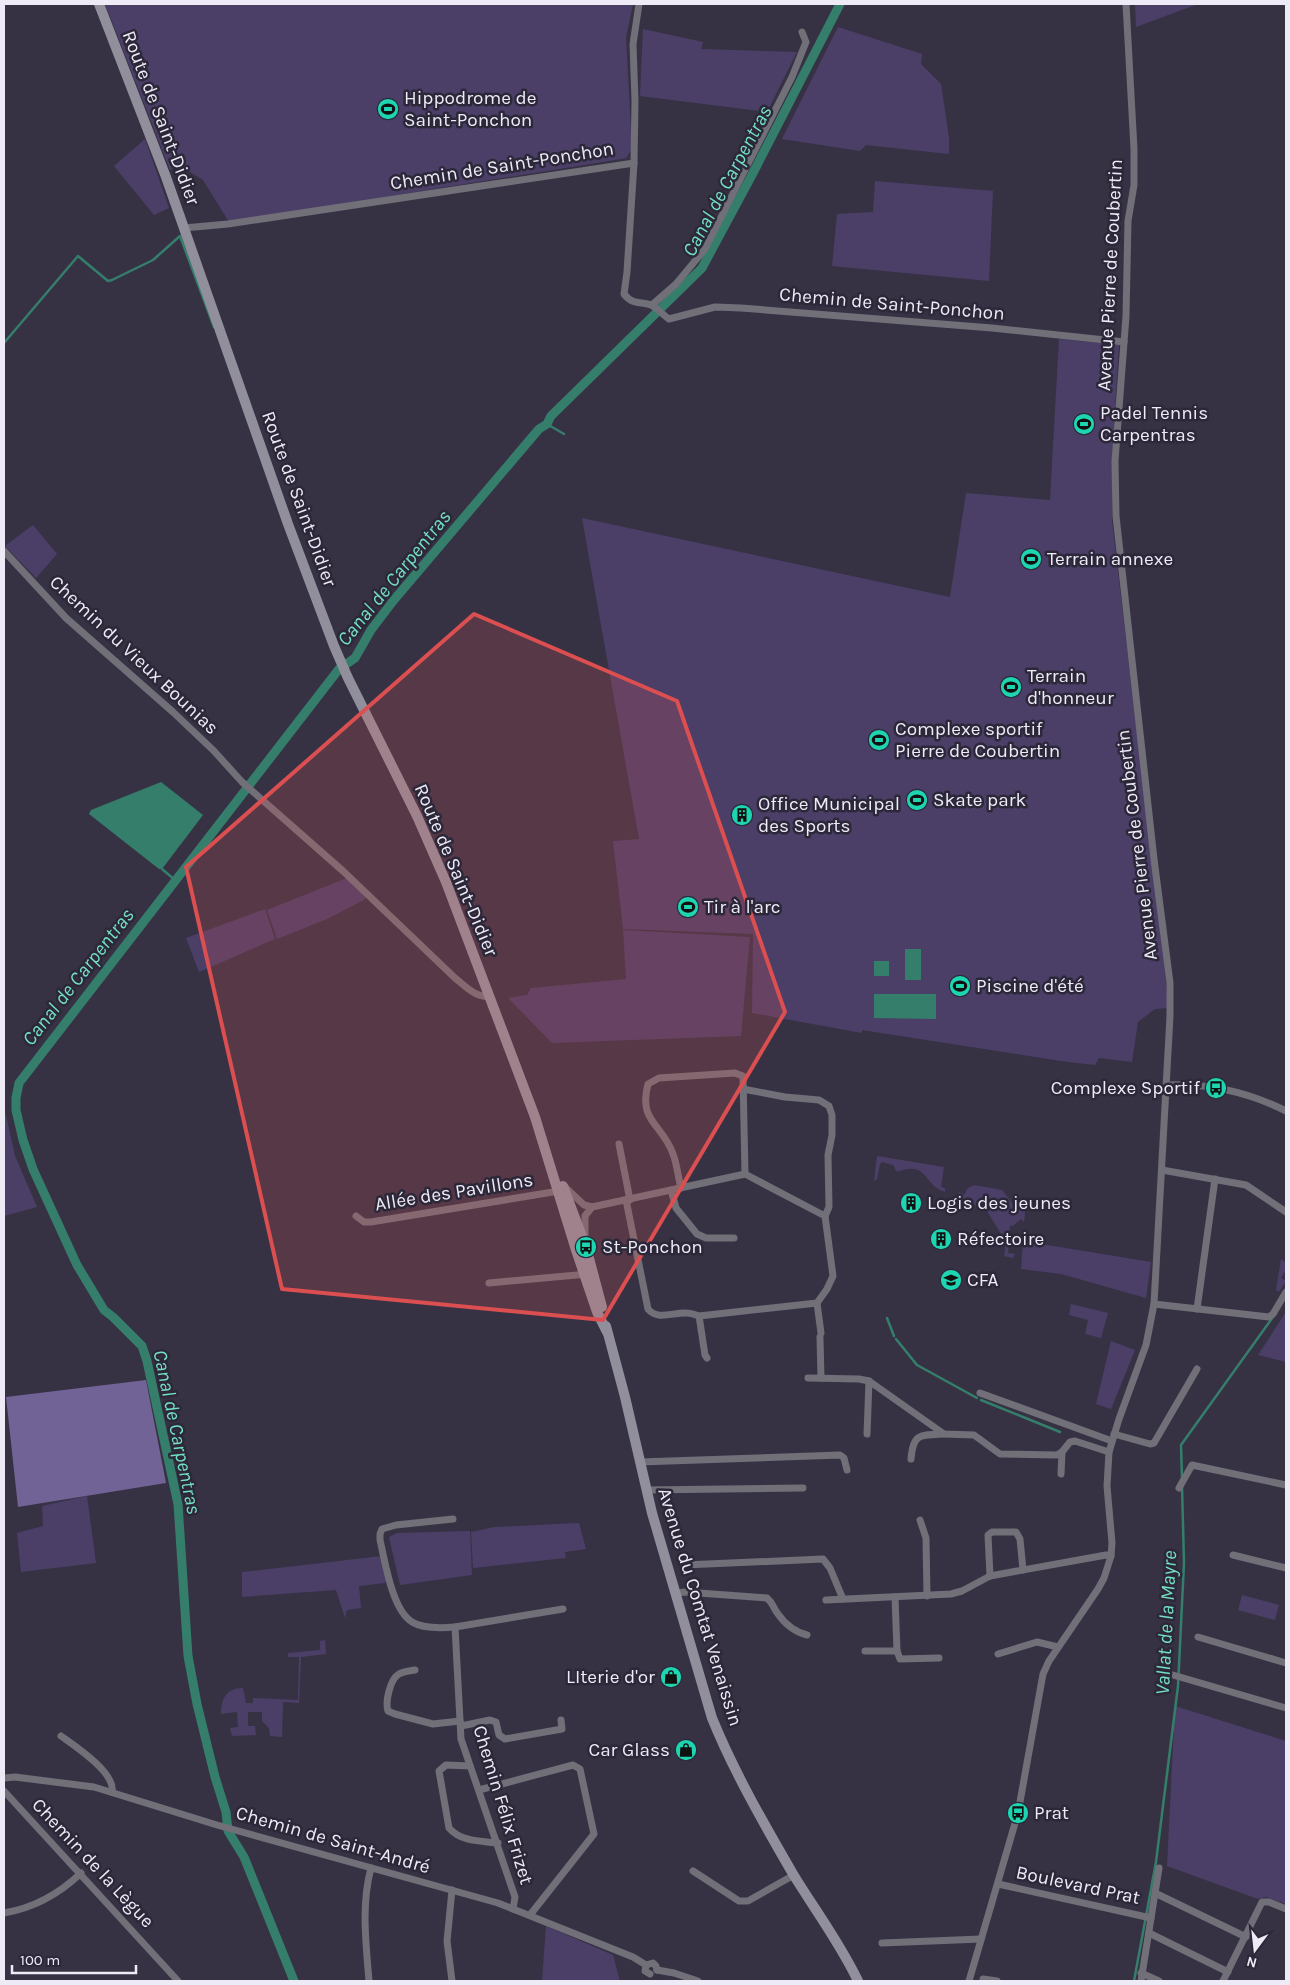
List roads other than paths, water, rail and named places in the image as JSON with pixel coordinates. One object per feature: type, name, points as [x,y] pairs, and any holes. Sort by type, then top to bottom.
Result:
[{"type":"main road","name":"Route de Saint-Didier","points":[[99,4],[166,177],[288,524],[341,662],[432,850],[489,996]]},
{"type":"main road","name":"Avenue du Comtat Venaissin","points":[[489,996],[550,1160],[561,1192],[571,1233],[589,1274]]},
{"type":"main road","name":"Avenue du Comtat Venaissin","points":[[561,1192],[574,1211],[586,1247],[589,1274],[598,1312],[607,1332],[625,1397],[646,1490],[717,1730],[740,1777],[794,1875],[840,1947],[858,1981]]},
{"type":"street","points":[[634,163],[635,101],[633,44],[639,4]]},
{"type":"street","name":"Avenue Pierre de Coubertin","points":[[1112,1441],[1146,1345],[1154,1304],[1170,1016],[1170,983],[1154,859],[1116,516],[1115,461],[1124,342],[1128,221],[1134,185],[1134,149],[1126,4]]},
{"type":"street","points":[[653,306],[676,284],[705,249],[804,51],[806,42],[802,32]]},
{"type":"street","name":"Chemin de Saint-Ponchon","points":[[184,228],[228,224],[634,163],[624,294],[636,303],[653,306],[669,319],[715,307],[741,308],[1124,342]]},
{"type":"street","name":"Chemin du Vieux Bounias","points":[[4,551],[66,618],[105,650],[173,712],[214,751],[242,782],[343,871],[455,978],[475,993],[486,997],[489,996]]},
{"type":"street","points":[[681,1188],[674,1154],[645,1109],[645,1094],[648,1084],[659,1078],[735,1073],[743,1076],[745,1174]]},
{"type":"street","points":[[1167,1085],[1198,1085],[1216,1088],[1264,1101],[1286,1111]]},
{"type":"street","points":[[743,1089],[819,1100],[829,1106],[832,1115],[832,1135],[828,1155],[829,1207],[825,1216],[833,1276],[817,1303],[821,1335],[821,1378]]},
{"type":"street","points":[[619,1144],[648,1309],[654,1314],[659,1316],[689,1312],[699,1316],[817,1303]]},
{"type":"street","points":[[1162,1170],[1250,1186],[1286,1212]]},
{"type":"street","points":[[574,1211],[745,1174],[825,1216]]},
{"type":"street","points":[[1197,1309],[1215,1179]]},
{"type":"street","points":[[672,1190],[676,1208],[697,1234],[706,1238],[734,1238]]},
{"type":"street","points":[[561,1192],[588,1207]]},
{"type":"street","points":[[561,1192],[574,1211],[571,1233]]},
{"type":"street","name":"Allée des Pavillons","points":[[356,1216],[364,1222],[371,1222],[561,1192]]},
{"type":"street","points":[[586,1247],[584,1219],[588,1207]]},
{"type":"street","points":[[488,1282],[589,1274]]},
{"type":"street","points":[[1154,1304],[1269,1316],[1273,1314],[1286,1292]]},
{"type":"street","points":[[699,1316],[707,1358]]},
{"type":"street","points":[[1114,1434],[1150,1444],[1154,1443],[1197,1369]]},
{"type":"street","points":[[808,1378],[859,1379],[869,1381],[944,1434]]},
{"type":"street","points":[[867,1434],[869,1381]]},
{"type":"street","points":[[969,1981],[1021,1801],[1043,1674],[1048,1661],[1104,1578],[1111,1556],[1112,1544],[1107,1486],[1109,1452],[1112,1441],[980,1393]]},
{"type":"street","points":[[911,1459],[912,1444],[916,1439],[928,1434],[974,1435],[1000,1454],[1052,1456],[1062,1452]]},
{"type":"street","points":[[1061,1474],[1062,1452],[1067,1444],[1075,1441],[1109,1452]]},
{"type":"street","points":[[640,1462],[840,1454],[844,1458],[846,1470]]},
{"type":"street","points":[[1178,1488],[1192,1465],[1286,1485]]},
{"type":"street","points":[[646,1490],[803,1488]]},
{"type":"street","points":[[454,1519],[396,1525],[382,1529],[380,1534],[391,1585],[405,1615],[413,1622],[424,1625],[455,1627],[563,1608]]},
{"type":"street","points":[[920,1520],[926,1538],[927,1596]]},
{"type":"street","points":[[990,1576],[988,1535],[992,1532],[1016,1532],[1020,1539],[1023,1570]]},
{"type":"street","points":[[826,1600],[951,1594],[962,1591],[990,1576],[1106,1555],[1111,1556]]},
{"type":"street","points":[[1233,1555],[1286,1568]]},
{"type":"street","points":[[684,1565],[823,1559],[830,1568],[843,1599]]},
{"type":"street","points":[[676,1593],[767,1598],[773,1604],[776,1613],[789,1626],[798,1633],[807,1635]]},
{"type":"street","points":[[895,1596],[897,1651],[900,1659],[939,1658]]},
{"type":"street","name":"Chemin Félix Frizet","points":[[455,1627],[462,1739],[515,1897],[513,1909]]},
{"type":"street","points":[[1198,1637],[1286,1663]]},
{"type":"street","points":[[998,1654],[1037,1642],[1058,1647]]},
{"type":"street","points":[[866,1651],[897,1651]]},
{"type":"street","points":[[415,1670],[399,1673],[394,1679],[386,1704],[388,1711],[433,1724],[460,1724],[490,1720],[496,1722],[499,1734],[505,1739],[562,1728],[561,1720]]},
{"type":"street","points":[[1173,1675],[1286,1708]]},
{"type":"street","points":[[61,1736],[107,1775],[112,1782],[112,1792]]},
{"type":"street","points":[[470,1766],[446,1765],[438,1771],[450,1828],[455,1836],[498,1843]]},
{"type":"street","points":[[479,1790],[573,1765],[580,1769],[594,1834],[530,1915]]},
{"type":"street","name":"Chemin de Saint-André","points":[[4,1778],[15,1777],[73,1783],[112,1792],[217,1825],[452,1890],[530,1915],[633,1957],[646,1965],[653,1963],[656,1966],[652,1975]]},
{"type":"street","name":"Chemin de la Lègue","points":[[4,1791],[178,1981]]},
{"type":"street","points":[[368,1981],[364,1926],[365,1890],[371,1868]]},
{"type":"street","points":[[1141,1981],[1159,1868]]},
{"type":"street","points":[[694,1871],[739,1901],[748,1901],[794,1875]]},
{"type":"street","points":[[4,1913],[27,1907],[54,1895],[81,1873]]},
{"type":"street","name":"Boulevard Prat","points":[[998,1884],[1151,1918]]},
{"type":"street","points":[[452,1890],[447,1941],[452,1981]]},
{"type":"street","points":[[1155,1893],[1246,1938]]},
{"type":"street","points":[[1223,1981],[1246,1938],[1262,1902],[1269,1902],[1286,1909]]},
{"type":"street","points":[[1149,1933],[1228,1972]]},
{"type":"street","points":[[882,1943],[981,1939]]},
{"type":"street","points":[[652,1975],[665,1970],[698,1981]]},
{"type":"street","points":[[1141,1973],[1159,1981]]},
{"type":"street","points":[[983,1979],[997,1981]]},
{"type":"waterway","name":"Canal de Carpentras","points":[[294,1981],[244,1857],[228,1831],[226,1812],[215,1777],[197,1704],[188,1656],[178,1504],[147,1361],[142,1346],[104,1310],[77,1265],[33,1169],[23,1140],[16,1110],[19,1083],[339,669],[355,658],[371,630],[393,601],[539,429],[547,424],[551,416],[702,268],[840,4]]},
{"type":"waterway","points":[[4,343],[78,256],[108,281],[153,260],[180,236],[214,327]]},
{"type":"waterway","points":[[547,424],[564,434]]},
{"type":"waterway","points":[[162,869],[175,880]]},
{"type":"waterway","name":"Vallat de la Mayre","points":[[1182,1478],[1181,1445],[1273,1317]]},
{"type":"waterway","points":[[887,1318],[894,1336]]},
{"type":"waterway","points":[[896,1339],[917,1365],[977,1398]]},
{"type":"waterway","points":[[981,1400],[1060,1432]]},
{"type":"waterway","name":"Vallat de la Mayre","points":[[1134,1981],[1156,1862],[1178,1686],[1184,1563],[1182,1486]]},
{"type":"place","name":"Hippodrome de Saint-Ponchon","points":[[388,109]]},
{"type":"place","name":"Padel Tennis Carpentras","points":[[1084,424]]},
{"type":"place","name":"Terrain annexe","points":[[1031,559]]},
{"type":"place","name":"Terrain d'honneur","points":[[1011,687]]},
{"type":"place","name":"Complexe sportif Pierre de Coubertin","points":[[879,740]]},
{"type":"place","name":"Skate park","points":[[917,800]]},
{"type":"place","name":"Office Municipal des Sports","points":[[742,815]]},
{"type":"place","name":"Tir à l'arc","points":[[688,907]]},
{"type":"place","name":"Piscine d'été","points":[[960,986]]},
{"type":"place","name":"Complexe Sportif","points":[[1216,1088]]},
{"type":"place","name":"Logis des jeunes","points":[[911,1203]]},
{"type":"place","name":"Réfectoire","points":[[941,1239]]},
{"type":"place","name":"St-Ponchon","points":[[586,1247]]},
{"type":"place","name":"CFA","points":[[951,1280]]},
{"type":"place","name":"LIterie d'or","points":[[671,1677]]},
{"type":"place","name":"Car Glass","points":[[686,1750]]},
{"type":"place","name":"Prat","points":[[1018,1813]]}]
